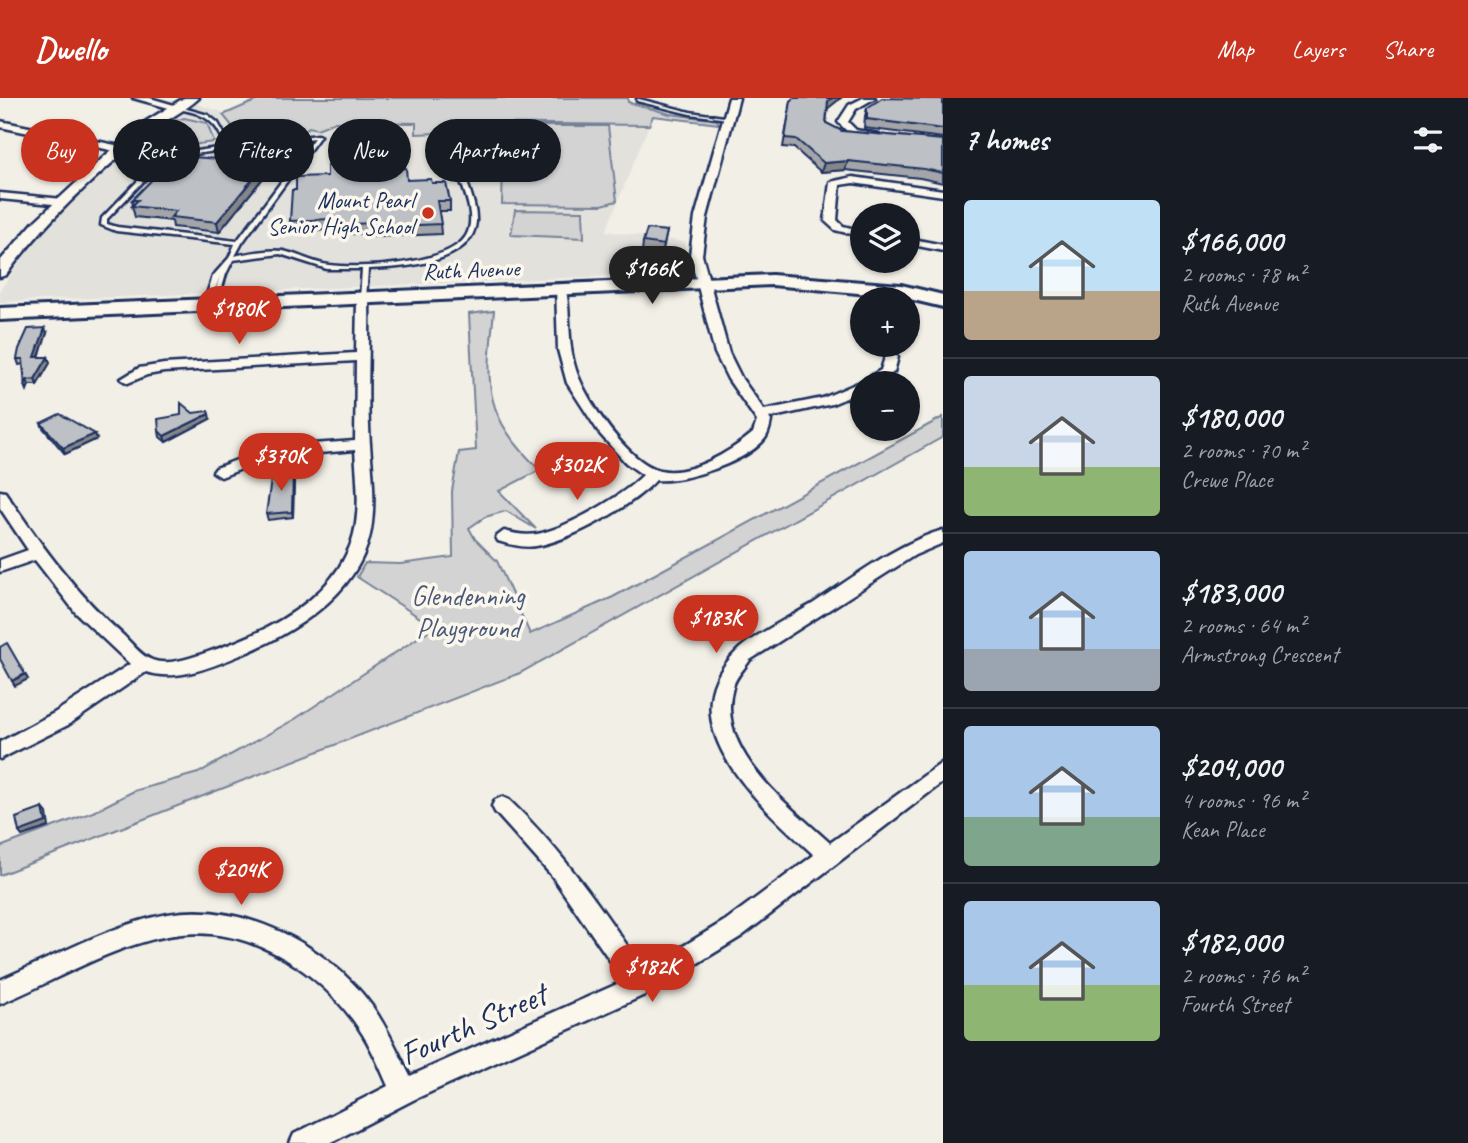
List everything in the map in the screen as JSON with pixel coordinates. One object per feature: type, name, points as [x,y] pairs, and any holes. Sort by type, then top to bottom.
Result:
[{"type":"main road","name":"Ruth Avenue","points":[[0,314],[772,280],[901,291],[943,301]]},
{"type":"street","points":[[138,98],[176,107]]},
{"type":"street","points":[[156,119],[193,98]]},
{"type":"street","points":[[560,290],[565,351],[575,385],[608,435],[653,474],[689,474],[760,435],[764,426],[761,415],[725,361],[696,255],[698,235],[734,98]]},
{"type":"street","points":[[870,98],[850,110],[843,118],[844,125],[858,133],[889,137]]},
{"type":"street","points":[[0,124],[113,148]]},
{"type":"street","points":[[2,265],[34,228],[113,156]]},
{"type":"street","points":[[850,231],[839,228],[831,221],[835,182],[853,180],[943,192]]},
{"type":"street","points":[[0,196],[63,202]]},
{"type":"street","points":[[920,243],[943,248]]},
{"type":"street","points":[[0,496],[82,609],[144,664],[155,668],[173,668],[229,653],[286,625],[328,591],[347,567],[363,531],[363,299]]},
{"type":"street","points":[[128,379],[144,371],[164,368],[364,357]]},
{"type":"street","points":[[887,371],[891,357]]},
{"type":"street","points":[[761,415],[827,401],[850,391]]},
{"type":"street","points":[[221,472],[270,452],[362,444]]},
{"type":"street","points":[[504,537],[521,541],[548,537],[613,503],[641,486],[653,474]]},
{"type":"street","points":[[830,856],[747,776],[731,752],[722,729],[719,703],[725,677],[744,655],[909,551],[943,536]]},
{"type":"street","points":[[0,566],[39,553]]},
{"type":"street","points":[[0,751],[61,719],[144,664]]},
{"type":"street","name":"Fourth Street","points":[[303,1143],[404,1091],[641,985],[734,928],[943,771]]},
{"type":"street","points":[[502,806],[544,846],[564,871],[641,985]]},
{"type":"street","points":[[0,992],[152,929],[183,923],[231,927],[284,946],[332,979],[354,1002],[371,1027],[404,1091]]},
{"type":"lane","points":[[639,100],[684,112],[728,118]]},
{"type":"lane","points":[[176,107],[214,121]]},
{"type":"lane","points":[[214,149],[180,153],[161,160],[107,213],[103,222],[104,225],[116,229],[239,243]]},
{"type":"lane","points":[[210,306],[216,276],[284,182]]},
{"type":"lane","points":[[230,259],[280,252],[327,267],[420,263],[442,255],[463,242],[471,232],[473,221],[463,182]]},
{"type":"lane","points":[[363,299],[365,267]]},
{"type":"shaded area","name":"Mount Pearl Senior High School","points":[[194,103],[225,113],[260,119],[214,119],[214,182],[314,182],[314,128],[328,125],[328,182],[411,182],[411,123],[416,123],[416,133],[425,133],[425,182],[561,182],[561,124],[649,125],[606,231],[686,242],[685,271],[0,302],[0,290],[43,230],[94,182],[99,182],[99,178],[113,165],[113,182],[200,182],[200,119],[168,119]]},
{"type":"green space","points":[[262,98],[628,98],[628,102],[670,114],[717,120],[719,124],[653,116],[649,125],[561,124],[561,119],[425,119],[425,134],[416,134],[416,123],[411,123],[411,119],[328,119],[328,125],[317,129],[314,128],[314,119],[226,119],[223,115]]},
{"type":"green space","points":[[200,121],[207,123],[214,142],[200,144]]},
{"type":"green space","points":[[561,126],[608,126],[617,201],[602,205],[502,204],[503,182],[561,182]]},
{"type":"green space","points":[[515,210],[583,211],[584,238],[511,235]]},
{"type":"green space","name":"Glendenning Playground","points":[[494,311],[490,360],[492,398],[507,432],[540,470],[499,491],[536,529],[506,511],[485,517],[469,528],[475,539],[497,561],[530,634],[613,597],[899,441],[920,441],[920,430],[943,417],[943,437],[520,673],[0,875],[0,847],[93,812],[134,791],[198,773],[295,719],[434,627],[357,577],[365,563],[400,564],[453,557],[452,491],[459,452],[476,450],[469,314]]},
{"type":"building","points":[[794,98],[832,98],[828,101],[826,123],[842,131],[943,140],[943,173],[848,161],[824,163],[796,139],[785,138],[791,101]]},
{"type":"building","points":[[882,98],[943,99],[943,129],[867,119],[867,108]]},
{"type":"building","points":[[200,158],[214,159],[214,182],[250,182],[217,222],[171,217],[176,211],[132,206],[138,200],[132,200],[150,182],[200,182]]},
{"type":"building","name":"Mount Pearl Senior High School","points":[[327,166],[328,182],[411,182],[411,180],[425,179],[425,182],[446,183],[450,201],[437,201],[441,224],[373,227],[373,223],[330,225],[330,219],[290,221],[292,190],[296,190],[296,182],[314,182],[314,176],[327,176]]},
{"type":"building","points":[[647,229],[667,231],[664,245],[643,242]]},
{"type":"building","points":[[45,328],[35,357],[48,357],[35,379],[27,380],[25,385],[23,359],[17,359],[19,349],[28,329]]},
{"type":"building","points":[[181,403],[193,413],[208,411],[209,414],[164,436],[159,431],[158,419],[181,415]]},
{"type":"building","points":[[60,414],[95,434],[63,448],[41,423]]},
{"type":"building","points":[[293,472],[292,512],[266,514],[272,473]]},
{"type":"building","points":[[7,643],[25,674],[12,681],[0,659],[0,647]]},
{"type":"building","points":[[43,808],[46,822],[19,832],[16,818]]},
{"type":"place","name":"Mount Pearl Senior High School","points":[[428,213]]}]
